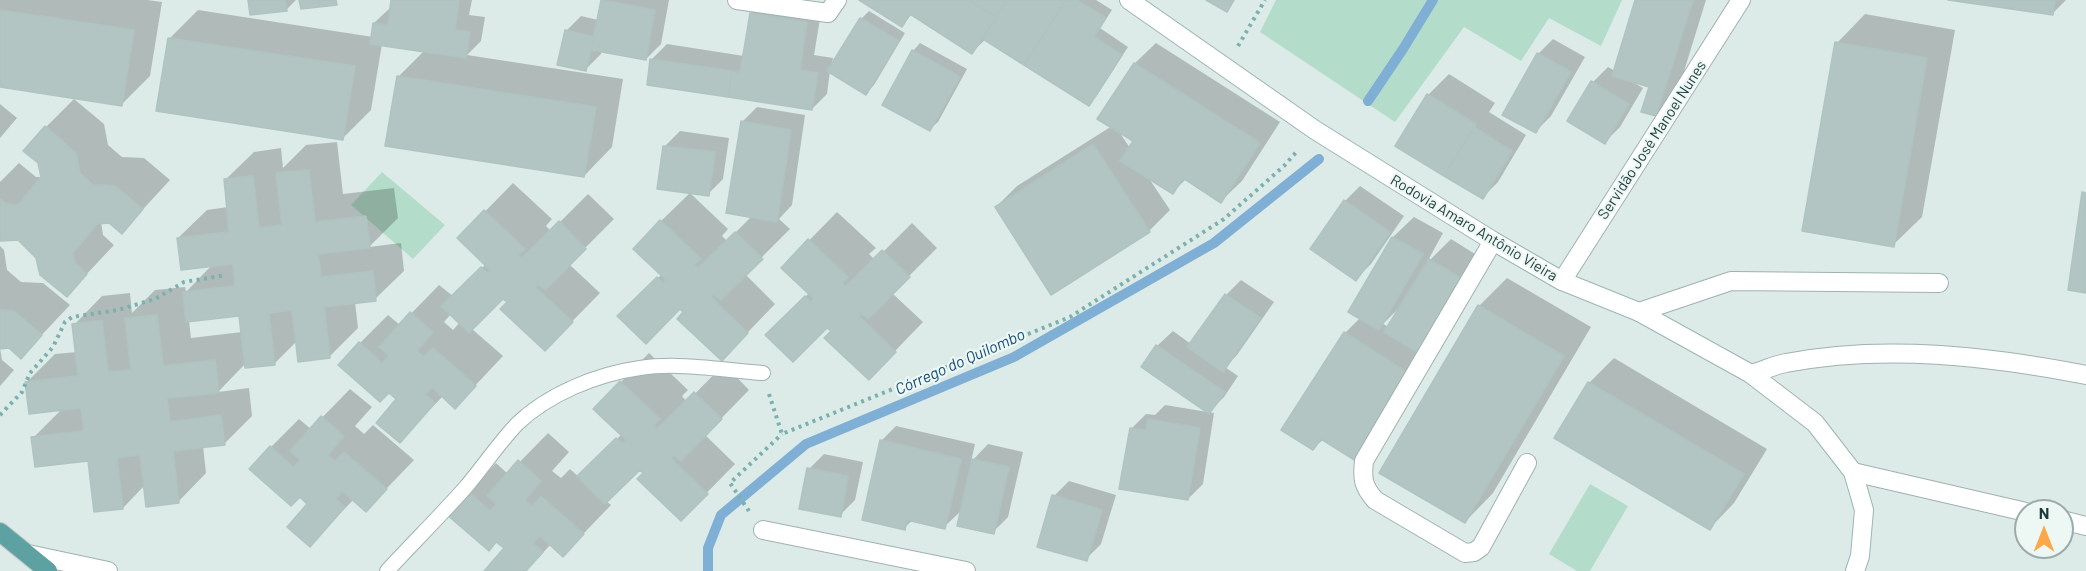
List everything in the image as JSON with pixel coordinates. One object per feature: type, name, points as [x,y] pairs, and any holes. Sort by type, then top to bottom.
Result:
[{"type":"main road","points":[[0,532],[48,571]]},
{"type":"street","points":[[737,0],[828,13],[837,0]]},
{"type":"street","name":"Rodovia Amaro Antônio Vieira","points":[[1129,0],[1315,130],[1493,242],[1562,281],[1639,312],[1751,374],[1815,423],[1853,472],[1864,510],[1860,556],[1855,571]]},
{"type":"street","name":"Servidão José Manoel Nunes","points":[[1562,281],[1741,0]]},
{"type":"street","points":[[1493,242],[1364,461],[1365,489],[1375,500],[1465,553],[1474,552],[1481,547],[1527,463]]},
{"type":"street","points":[[1639,312],[1731,281],[1939,283]]},
{"type":"street","points":[[1751,374],[1784,363],[1840,356],[1910,354],[1978,358],[2086,375]]},
{"type":"street","points":[[1853,472],[2014,509]]},
{"type":"street","points":[[763,530],[966,571]]},
{"type":"street","points":[[28,554],[108,571]]},
{"type":"lane","points":[[387,571],[459,495],[517,425],[531,412],[559,395],[611,374],[641,367],[763,373]]},
{"type":"path","points":[[1226,67],[1265,0]]},
{"type":"path","points":[[730,483],[782,434],[1070,317],[1224,219],[1284,166],[1315,130]]},
{"type":"path","points":[[0,415],[22,392],[30,373],[53,347],[65,322],[72,317],[118,310],[155,298],[184,282],[226,275]]},
{"type":"path","points":[[763,373],[782,434]]},
{"type":"green space","points":[[1276,0],[1622,0],[1601,46],[1549,18],[1521,61],[1464,27],[1395,122],[1260,32]]},
{"type":"green space","points":[[382,172],[445,225],[413,259],[351,205]]},
{"type":"green space","points":[[1590,484],[1628,506],[1590,571],[1577,571],[1549,554]]},
{"type":"building","points":[[248,0],[285,0],[287,11],[250,15]]},
{"type":"building","points":[[299,0],[336,0],[337,5],[301,9]]},
{"type":"building","points":[[391,0],[459,0],[455,30],[470,32],[466,58],[370,44],[373,23],[388,25]]},
{"type":"building","points":[[601,0],[655,10],[646,60],[591,50]]},
{"type":"building","points":[[859,0],[969,0],[996,17],[972,54],[910,14],[902,27]]},
{"type":"building","points":[[969,0],[1007,0],[996,17]]},
{"type":"building","points":[[1007,0],[1066,0],[1024,65],[983,39]]},
{"type":"building","points":[[1066,0],[1077,0],[1106,18],[1094,37],[1122,55],[1089,106],[1024,65]]},
{"type":"building","points":[[1206,0],[1234,0],[1227,12]]},
{"type":"building","points":[[1635,0],[1693,0],[1656,116],[1641,112],[1649,87],[1612,76]]},
{"type":"building","points":[[1948,0],[2055,0],[2053,15]]},
{"type":"building","points":[[0,10],[134,30],[122,106],[0,87]]},
{"type":"building","points":[[750,13],[807,22],[800,70],[818,73],[812,110],[728,97],[732,71],[740,73]]},
{"type":"building","points":[[860,18],[899,41],[866,95],[827,71]]},
{"type":"building","points":[[565,30],[594,37],[586,71],[557,65]]},
{"type":"building","points":[[168,38],[355,66],[343,140],[156,111]]},
{"type":"building","points":[[1835,42],[1927,58],[1894,247],[1802,231]]},
{"type":"building","points":[[912,50],[960,77],[930,131],[882,105]]},
{"type":"building","points":[[1537,53],[1571,72],[1536,133],[1502,115]]},
{"type":"building","points":[[650,59],[732,71],[728,97],[647,85]]},
{"type":"building","points":[[1134,63],[1260,143],[1221,203],[1183,178],[1173,194],[1120,161],[1133,141],[1097,119]]},
{"type":"building","points":[[397,76],[596,107],[584,177],[385,146]]},
{"type":"building","points":[[1591,81],[1629,104],[1605,144],[1567,121]]},
{"type":"building","points":[[1427,94],[1476,124],[1444,176],[1395,146]]},
{"type":"building","points":[[741,121],[791,130],[777,222],[726,213]]},
{"type":"building","points":[[45,126],[76,153],[80,173],[93,185],[115,186],[143,209],[122,234],[109,223],[97,224],[73,253],[75,263],[87,274],[67,297],[40,275],[36,258],[18,240],[0,241],[0,199],[7,204],[18,205],[41,177],[38,163],[23,151]]},
{"type":"building","points":[[1474,127],[1512,151],[1483,199],[1444,176]]},
{"type":"building","points":[[1093,144],[1150,232],[1051,295],[995,207]]},
{"type":"building","points":[[663,146],[715,152],[709,196],[657,189]]},
{"type":"building","points":[[309,170],[315,222],[366,216],[370,248],[318,254],[321,277],[373,271],[376,301],[324,307],[330,358],[298,362],[292,310],[269,313],[275,365],[245,368],[239,316],[186,322],[183,292],[235,286],[233,264],[181,270],[177,238],[229,232],[224,179],[253,176],[259,228],[282,225],[276,173]]},
{"type":"building","points":[[2082,192],[2086,193],[2086,293],[2068,290]]},
{"type":"building","points":[[1344,200],[1390,232],[1356,281],[1310,249]]},
{"type":"building","points":[[484,210],[525,249],[518,255],[522,258],[559,221],[586,249],[545,290],[538,284],[535,287],[573,322],[545,351],[500,309],[507,302],[503,299],[469,333],[441,306],[481,267],[487,273],[490,270],[457,238]]},
{"type":"building","points":[[660,220],[701,259],[694,265],[698,268],[735,232],[763,259],[721,300],[714,294],[711,297],[748,333],[722,361],[677,319],[683,312],[680,309],[646,344],[617,316],[657,277],[663,283],[666,280],[633,249]]},
{"type":"building","points":[[1392,237],[1423,254],[1379,330],[1348,312]]},
{"type":"building","points":[[808,239],[848,277],[842,284],[845,287],[882,250],[910,277],[868,319],[862,313],[859,316],[896,352],[869,380],[824,338],[831,331],[827,328],[793,362],[765,335],[805,296],[810,302],[814,299],[781,268]]},
{"type":"building","points":[[1429,259],[1464,280],[1419,353],[1384,332]]},
{"type":"building","points":[[1225,294],[1261,318],[1223,372],[1187,347]]},
{"type":"building","points":[[1478,305],[1564,356],[1465,523],[1379,473]]},
{"type":"building","points":[[0,310],[14,311],[42,335],[21,359],[9,348],[0,349]]},
{"type":"building","points":[[410,312],[433,332],[417,351],[424,357],[433,348],[476,386],[455,409],[432,387],[425,394],[435,403],[400,443],[376,423],[396,399],[389,393],[380,402],[338,365],[359,342],[382,363],[389,356],[379,347]]},
{"type":"building","points":[[157,315],[163,366],[215,360],[219,393],[167,398],[170,422],[221,415],[225,445],[173,451],[179,503],[146,507],[140,455],[117,458],[123,509],[94,512],[88,461],[35,467],[31,437],[84,431],[81,408],[29,414],[25,382],[78,376],[72,324],[87,322],[102,321],[108,372],[131,370],[125,318]]},
{"type":"building","points":[[1344,332],[1411,375],[1356,461],[1321,439],[1313,450],[1281,430]]},
{"type":"building","points":[[1156,345],[1225,392],[1209,414],[1141,367]]},
{"type":"building","points":[[620,381],[660,419],[654,425],[657,429],[694,392],[722,419],[681,461],[674,455],[671,458],[708,494],[681,521],[637,479],[643,473],[640,470],[605,504],[577,476],[616,438],[623,444],[626,440],[593,409]]},
{"type":"building","points":[[1588,382],[1744,474],[1710,530],[1554,438]]},
{"type":"building","points":[[321,416],[344,436],[328,455],[335,461],[344,452],[387,489],[366,512],[342,491],[336,499],[345,507],[310,547],[287,527],[307,504],[300,497],[291,506],[249,469],[270,446],[293,467],[300,460],[290,451]]},
{"type":"building","points":[[1148,419],[1200,428],[1188,500],[1119,489],[1130,428],[1146,430]]},
{"type":"building","points":[[880,440],[961,459],[945,529],[907,520],[905,530],[862,520]]},
{"type":"building","points":[[972,459],[1009,467],[994,534],[957,526]]},
{"type":"building","points":[[518,460],[541,481],[525,500],[532,506],[541,496],[584,534],[563,557],[540,536],[533,543],[543,552],[526,571],[484,571],[504,548],[496,542],[489,551],[446,514],[467,490],[490,511],[497,504],[487,496]]},
{"type":"building","points":[[807,468],[848,476],[841,517],[799,509]]},
{"type":"building","points":[[1052,495],[1102,510],[1087,561],[1037,547]]},
{"type":"waterway","name":"Córrego do Quilombo","points":[[1368,101],[1433,0]]},
{"type":"waterway","name":"Córrego do Quilombo","points":[[708,571],[708,548],[721,515],[806,444],[1014,357],[1214,243],[1319,159]]}]
